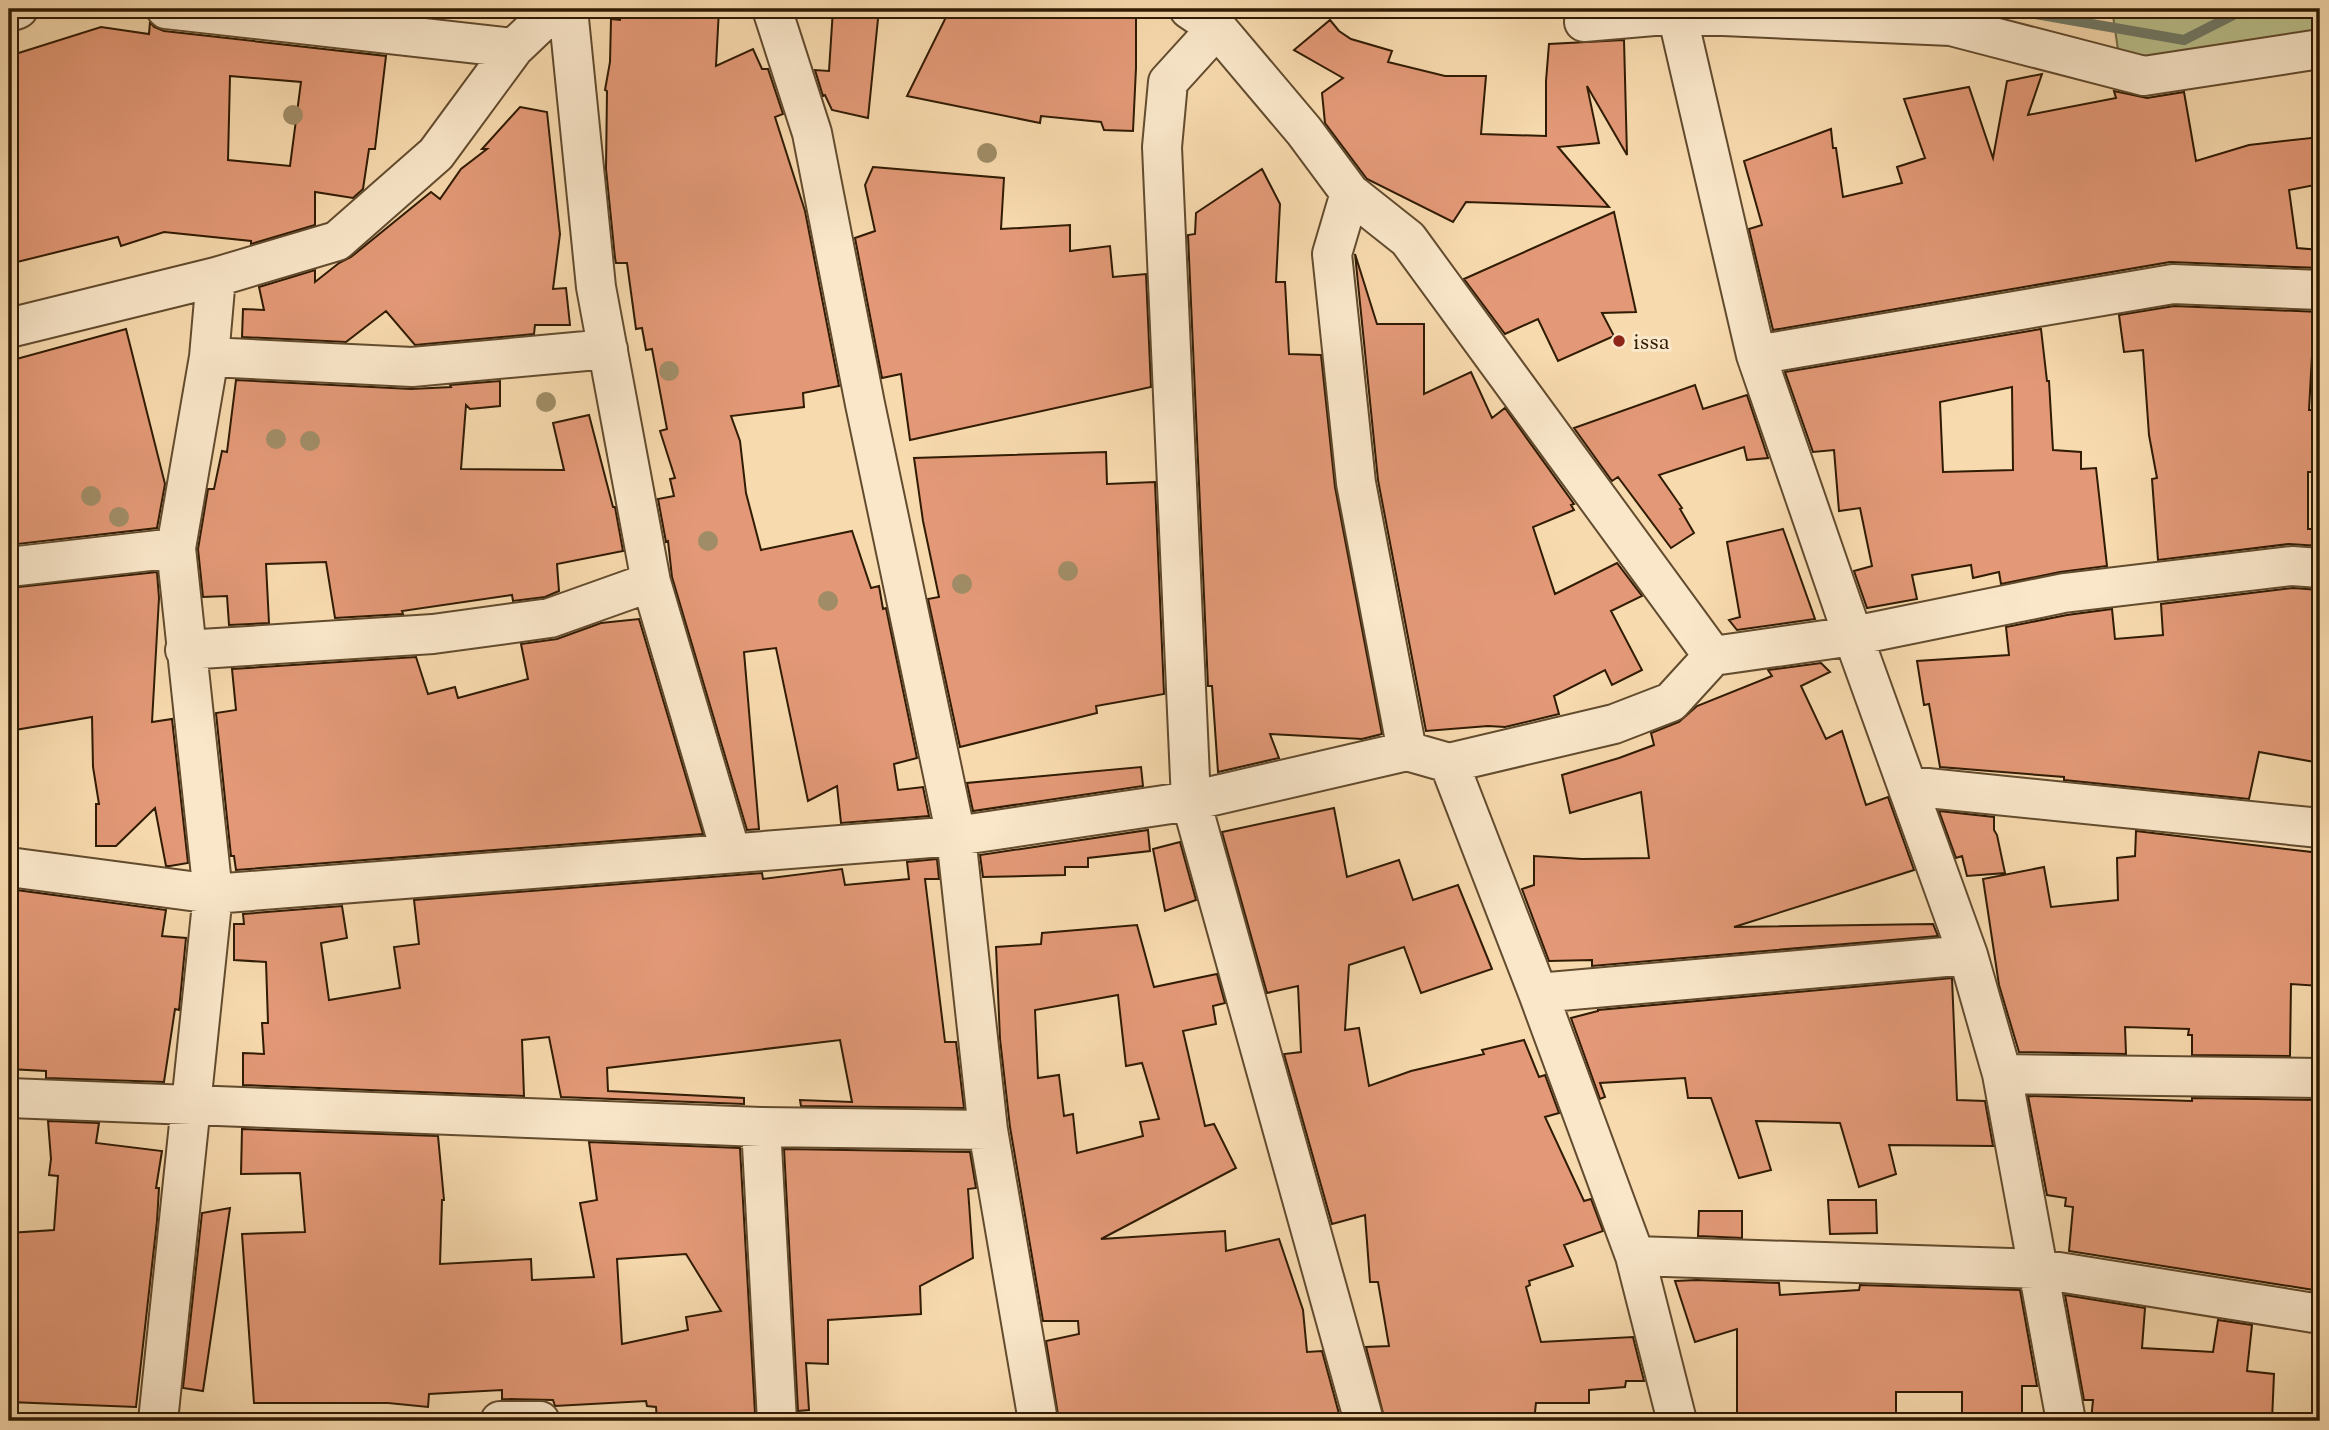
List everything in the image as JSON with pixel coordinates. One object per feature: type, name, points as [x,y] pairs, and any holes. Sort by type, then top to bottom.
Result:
[{"type":"street","points":[[9,12],[18,9]]},
{"type":"street","points":[[166,9],[514,48]]},
{"type":"street","points":[[9,328],[216,277],[337,241],[436,154],[514,48],[555,9]]},
{"type":"street","points":[[568,9],[596,287],[651,582],[731,853]]},
{"type":"street","points":[[772,9],[812,133],[865,404],[956,836],[988,1130],[1038,1421]]},
{"type":"street","points":[[1584,22],[1677,14],[1951,26],[2144,76],[2320,49]]},
{"type":"street","points":[[1677,14],[1756,355],[1853,636],[1968,955],[2002,1074],[2066,1421]]},
{"type":"street","points":[[1364,1421],[1191,801],[1162,148],[1168,82],[1203,19],[1304,131],[1350,192],[1408,239],[1713,656]]},
{"type":"street","points":[[1350,192],[1332,254],[1356,483],[1407,751]]},
{"type":"street","points":[[158,1421],[213,894],[176,548],[209,357],[216,277]]},
{"type":"street","points":[[1756,355],[2173,284],[2320,290]]},
{"type":"street","points":[[209,357],[412,367],[608,349]]},
{"type":"street","points":[[9,567],[176,548]]},
{"type":"street","points":[[9,867],[213,894],[956,836],[1191,801],[1407,751],[1449,763],[1614,724],[1671,702],[1713,656],[1853,636],[2064,593],[2292,566],[2320,568]]},
{"type":"street","points":[[185,650],[433,634],[537,620],[550,618],[651,582]]},
{"type":"street","points":[[1449,763],[1635,1256],[1676,1421]]},
{"type":"street","points":[[1908,786],[2320,828]]},
{"type":"street","points":[[1538,993],[1968,955]]},
{"type":"street","points":[[2002,1074],[2320,1077]]},
{"type":"street","points":[[9,1098],[761,1127],[988,1130]]},
{"type":"street","points":[[761,1127],[777,1421]]},
{"type":"street","points":[[1635,1256],[2040,1269],[2320,1314]]},
{"type":"street","points":[[500,1421],[537,1421]]},
{"type":"green space","points":[[2112,9],[2320,9],[2320,39],[2121,70]]},
{"type":"building","points":[[622,9],[719,9],[716,66],[753,49],[762,69],[768,69],[783,114],[775,117],[805,211],[839,386],[803,393],[804,407],[731,416],[740,441],[746,493],[761,550],[852,531],[871,588],[879,586],[883,609],[886,608],[917,758],[894,764],[898,790],[923,787],[929,816],[841,823],[837,786],[808,801],[776,648],[744,652],[759,829],[747,830],[672,577],[668,541],[666,542],[658,499],[674,496],[670,479],[675,478],[660,431],[667,429],[652,349],[646,350],[642,328],[636,329],[627,263],[616,263],[615,258],[606,169],[605,90],[610,62],[611,19],[620,20]]},
{"type":"building","points":[[833,9],[879,9],[868,118],[832,110],[825,95],[823,96],[815,70],[829,71]]},
{"type":"building","points":[[950,9],[1136,9],[1133,131],[1104,130],[1101,122],[1041,116],[1040,123],[907,96]]},
{"type":"building","points":[[1330,20],[1339,31],[1351,39],[1392,51],[1388,62],[1445,76],[1486,76],[1481,134],[1546,136],[1549,44],[1624,40],[1627,155],[1587,86],[1599,143],[1558,147],[1609,207],[1466,202],[1453,222],[1367,179],[1325,123],[1322,93],[1343,78],[1294,50]]},
{"type":"building","points":[[150,22],[164,31],[386,56],[375,149],[369,149],[363,189],[353,198],[315,192],[315,225],[251,244],[251,241],[164,232],[121,246],[118,237],[9,264],[9,56],[101,27],[149,34]],"holes":[[[230,76],[301,82],[290,166],[228,160]]]},
{"type":"building","points":[[2042,74],[2028,115],[2116,98],[2114,91],[2147,98],[2184,92],[2196,161],[2249,145],[2320,137],[2320,184],[2289,190],[2297,248],[2320,250],[2320,268],[2170,262],[1773,330],[1749,229],[1762,225],[1744,161],[1831,129],[1843,197],[1902,183],[1897,167],[1925,158],[1904,99],[1969,87],[1993,158],[2007,81]]},
{"type":"building","points":[[520,107],[547,112],[560,234],[553,289],[566,288],[570,325],[535,325],[534,334],[415,345],[386,311],[346,342],[242,337],[243,309],[264,310],[259,287],[315,270],[315,282],[351,257],[431,192],[440,199],[461,169],[487,149],[482,149]]},
{"type":"building","points":[[873,167],[1004,178],[1001,229],[1070,225],[1070,251],[1110,246],[1113,277],[1146,274],[1151,387],[910,440],[901,374],[882,378],[855,238],[875,231],[865,185]]},
{"type":"building","points":[[1262,169],[1280,204],[1276,282],[1285,282],[1289,354],[1321,355],[1335,487],[1382,734],[1362,739],[1270,734],[1279,758],[1218,772],[1212,686],[1208,686],[1188,235],[1195,234],[1196,213]]},
{"type":"building","points":[[1614,212],[1636,312],[1602,313],[1614,336],[1558,361],[1538,319],[1505,334],[1464,279]]},
{"type":"building","points":[[1355,254],[1377,324],[1424,324],[1424,394],[1471,372],[1492,418],[1505,408],[1574,504],[1571,505],[1574,510],[1533,527],[1555,594],[1617,563],[1642,596],[1611,611],[1642,670],[1612,685],[1605,670],[1554,696],[1559,714],[1505,727],[1426,731],[1378,480]]},
{"type":"building","points":[[2174,306],[2320,312],[2320,339],[2313,338],[2309,410],[2320,410],[2320,472],[2308,472],[2308,529],[2320,529],[2320,546],[2289,544],[2158,560],[2152,479],[2157,478],[2149,435],[2143,350],[2124,352],[2119,315]]},
{"type":"building","points":[[126,329],[165,484],[157,528],[9,545],[9,361]]},
{"type":"building","points":[[2041,329],[2049,381],[2053,450],[2081,452],[2081,469],[2096,468],[2107,566],[2001,584],[1999,572],[1973,578],[1971,565],[1912,575],[1917,599],[1867,608],[1854,571],[1872,566],[1860,508],[1839,511],[1834,450],[1813,452],[1785,372]],"holes":[[[2012,387],[2013,470],[1943,472],[1940,402]]]},
{"type":"building","points":[[236,380],[411,389],[500,381],[500,406],[470,409],[466,405],[461,469],[564,470],[553,423],[589,415],[615,507],[623,551],[557,564],[559,591],[545,597],[513,601],[512,595],[402,611],[403,614],[335,618],[326,562],[266,564],[269,623],[229,625],[227,596],[203,597],[198,549],[208,489],[214,489],[222,451],[227,452]]},
{"type":"building","points":[[1695,385],[1703,409],[1747,395],[1768,458],[1747,460],[1744,447],[1659,475],[1682,508],[1680,509],[1694,533],[1671,548],[1618,477],[1612,481],[1574,428]]},
{"type":"building","points":[[1106,452],[1107,484],[1155,482],[1164,694],[1096,706],[1097,713],[960,747],[928,599],[939,597],[923,521],[914,458]]},
{"type":"building","points":[[1783,529],[1815,619],[1737,630],[1729,620],[1740,617],[1727,542]]},
{"type":"building","points":[[157,572],[159,598],[152,722],[172,719],[188,863],[170,866],[166,866],[155,808],[116,846],[96,846],[96,804],[99,804],[93,767],[92,717],[9,731],[9,588]]},
{"type":"building","points":[[2293,588],[2320,590],[2320,763],[2259,752],[2249,799],[2064,780],[2064,777],[1940,767],[1929,704],[1924,705],[1917,661],[2009,655],[2006,627],[2112,609],[2115,639],[2163,635],[2161,604]]},
{"type":"building","points":[[639,619],[703,834],[236,870],[234,856],[231,856],[216,713],[236,710],[232,669],[416,657],[428,694],[455,687],[458,698],[528,679],[521,644],[557,639],[601,623]]},
{"type":"building","points":[[1821,663],[1830,672],[1801,686],[1826,739],[1842,731],[1866,805],[1888,797],[1914,870],[1734,927],[1933,924],[1938,936],[1592,966],[1592,960],[1549,961],[1522,889],[1534,885],[1534,856],[1582,859],[1649,858],[1641,792],[1570,813],[1562,775],[1654,745],[1651,733],[1679,722],[1697,706],[1772,676],[1768,670]]},
{"type":"building","points":[[1141,767],[1143,786],[973,811],[967,783]]},
{"type":"building","points":[[1334,808],[1347,877],[1399,860],[1413,900],[1458,885],[1492,969],[1421,993],[1404,947],[1349,965],[1345,1030],[1359,1028],[1369,1086],[1411,1071],[1484,1054],[1482,1050],[1524,1040],[1539,1077],[1545,1075],[1559,1113],[1545,1117],[1584,1201],[1591,1199],[1603,1231],[1564,1245],[1573,1266],[1529,1281],[1530,1285],[1526,1287],[1541,1342],[1633,1337],[1644,1381],[1626,1381],[1625,1387],[1589,1390],[1589,1403],[1536,1403],[1534,1421],[1477,1421],[1477,1414],[1385,1421],[1366,1347],[1389,1346],[1378,1282],[1370,1282],[1365,1215],[1332,1224],[1284,1054],[1301,1052],[1298,986],[1267,993],[1222,832]]},
{"type":"building","points":[[1939,811],[1994,817],[1994,830],[2005,873],[1967,876],[1962,856],[1956,858]]},
{"type":"building","points":[[1148,830],[1150,851],[1088,858],[1088,867],[1065,867],[1065,875],[983,877],[980,855]]},
{"type":"building","points":[[2136,831],[2320,853],[2320,986],[2291,984],[2290,1056],[2192,1055],[2192,1035],[2188,1035],[2189,1029],[2125,1027],[2126,1054],[2019,1052],[1999,985],[1983,879],[2044,867],[2051,907],[2118,900],[2117,858],[2135,856]]},
{"type":"building","points":[[1180,842],[1196,900],[1165,911],[1153,849]]},
{"type":"building","points":[[937,859],[939,879],[925,879],[945,1042],[956,1042],[964,1108],[801,1106],[800,1100],[852,1102],[840,1040],[607,1068],[608,1091],[744,1098],[744,1104],[561,1097],[549,1037],[522,1040],[524,1096],[243,1085],[243,1053],[264,1054],[262,1023],[268,1023],[266,962],[234,960],[234,924],[244,924],[243,914],[342,906],[347,938],[321,943],[329,1000],[400,988],[394,947],[419,944],[414,900],[762,873],[763,879],[842,869],[845,885],[909,879],[907,862]]},
{"type":"building","points":[[9,889],[166,910],[162,936],[186,938],[179,1010],[175,1009],[164,1082],[46,1078],[46,1071],[9,1069]]},
{"type":"building","points":[[1137,925],[1154,987],[1217,974],[1225,1003],[1213,1006],[1216,1024],[1183,1031],[1205,1126],[1214,1124],[1236,1168],[1101,1239],[1225,1231],[1226,1251],[1279,1239],[1303,1310],[1307,1352],[1322,1351],[1341,1421],[1059,1421],[1046,1341],[1079,1334],[1078,1321],[1043,1321],[1010,1127],[1000,1039],[996,947],[1041,944],[1042,933]],"holes":[[[1118,995],[1126,1066],[1142,1063],[1159,1119],[1140,1122],[1143,1136],[1077,1153],[1073,1114],[1064,1116],[1059,1075],[1038,1078],[1035,1010]]]},
{"type":"building","points":[[1952,978],[1957,1100],[1985,1101],[1993,1146],[1889,1145],[1896,1174],[1859,1187],[1840,1123],[1756,1121],[1771,1170],[1739,1178],[1711,1098],[1688,1098],[1685,1078],[1600,1083],[1605,1097],[1600,1099],[1571,1018],[1598,1010]]},
{"type":"building","points":[[2028,1096],[2192,1101],[2192,1098],[2320,1100],[2320,1291],[2069,1251],[2073,1207],[2065,1206],[2066,1198],[2047,1195]]},
{"type":"building","points":[[48,1121],[99,1123],[96,1143],[162,1151],[156,1188],[159,1188],[157,1221],[136,1407],[9,1402],[9,1233],[54,1230],[58,1176],[49,1175],[51,1159]]},
{"type":"building","points":[[242,1129],[438,1136],[444,1200],[440,1264],[531,1259],[532,1280],[594,1277],[580,1203],[597,1200],[589,1142],[740,1148],[755,1413],[688,1416],[687,1421],[657,1420],[656,1407],[647,1406],[646,1401],[555,1406],[553,1400],[502,1399],[502,1390],[429,1394],[428,1407],[388,1403],[254,1403],[242,1234],[305,1232],[300,1173],[241,1174]],"holes":[[[686,1254],[721,1311],[686,1317],[688,1330],[622,1344],[617,1259]]]},
{"type":"building","points":[[784,1149],[970,1152],[976,1188],[968,1189],[973,1258],[920,1286],[921,1314],[828,1320],[828,1364],[806,1363],[809,1410],[798,1411]]},
{"type":"building","points":[[1828,1200],[1876,1200],[1877,1233],[1830,1234]]},
{"type":"building","points":[[230,1208],[203,1391],[183,1388],[202,1213]]},
{"type":"building","points":[[1699,1211],[1742,1211],[1742,1238],[1698,1236]]},
{"type":"building","points":[[1675,1281],[1779,1283],[1780,1295],[1859,1290],[1860,1285],[2020,1290],[2037,1386],[2022,1386],[2022,1414],[1962,1414],[1962,1392],[1896,1392],[1896,1421],[1737,1421],[1737,1329],[1695,1342]]},
{"type":"building","points":[[2065,1295],[2145,1308],[2142,1348],[2213,1352],[2218,1320],[2252,1325],[2247,1371],[2274,1374],[2272,1421],[2091,1421],[2093,1400],[2084,1400]]},
{"type":"waterway","points":[[2006,9],[2184,40],[2245,9]]},
{"type":"place","name":"issa","points":[[1619,341]]}]
